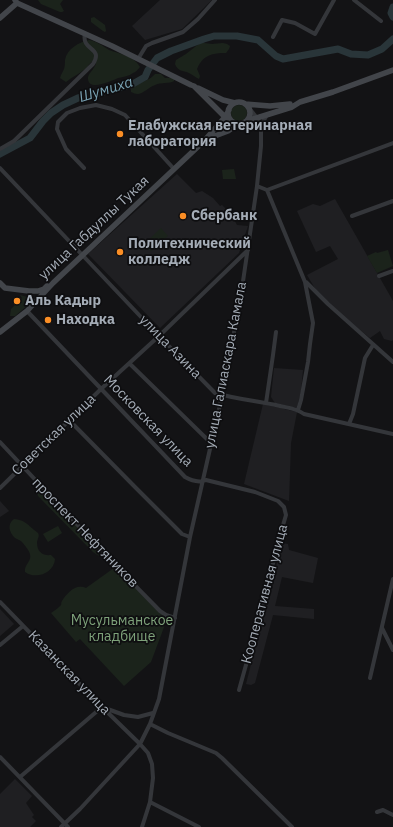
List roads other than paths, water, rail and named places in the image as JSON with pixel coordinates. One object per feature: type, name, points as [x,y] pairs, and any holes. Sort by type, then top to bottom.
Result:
[{"type":"main road","points":[[0,18],[18,1],[223,100],[235,103],[239,102],[247,106],[270,106],[300,102],[393,70]]},
{"type":"main road","points":[[194,86],[227,118],[235,123],[243,122],[250,115],[247,106]]},
{"type":"main road","name":"улица Габдуллы Тукая","points":[[205,140],[228,131],[243,122],[300,102]]},
{"type":"main road","points":[[227,118],[231,106],[235,103]]},
{"type":"main road","name":"улица Габдуллы Тукая","points":[[0,332],[27,310],[82,254],[227,118]]},
{"type":"main road","points":[[0,283],[5,288],[38,291],[52,283]]},
{"type":"main road","points":[[28,291],[35,299],[32,305]]},
{"type":"street","points":[[138,59],[146,46],[183,32],[198,19],[215,0]]},
{"type":"street","points":[[273,37],[282,20],[295,23],[315,34],[334,0]]},
{"type":"street","points":[[354,0],[381,21]]},
{"type":"street","points":[[0,149],[14,141],[93,64],[96,59],[96,55],[85,42],[84,34]]},
{"type":"street","points":[[84,168],[66,149],[57,129],[58,122],[67,113],[80,108],[96,105],[112,109],[125,116],[174,169]]},
{"type":"street","name":"улица Галиаскара Камала","points":[[61,827],[140,744],[150,724],[159,699],[190,537],[222,396],[248,249],[257,186],[261,129],[257,118],[247,106]]},
{"type":"street","points":[[243,122],[253,123],[258,125],[261,129],[264,120],[269,113]]},
{"type":"street","points":[[257,186],[267,190],[393,143]]},
{"type":"street","name":"улица Азина","points":[[0,168],[214,394],[298,410],[304,414],[393,434]]},
{"type":"street","points":[[267,190],[306,282],[313,323],[308,362],[298,410]]},
{"type":"street","points":[[352,216],[393,201]]},
{"type":"street","name":"Советская улица","points":[[0,488],[248,249]]},
{"type":"street","points":[[380,276],[393,271]]},
{"type":"street","points":[[306,282],[328,304],[393,362]]},
{"type":"street","name":"Московская улица","points":[[27,310],[181,474],[190,480],[199,482],[206,480],[230,485],[255,492],[278,501]]},
{"type":"street","points":[[266,403],[276,332]]},
{"type":"street","points":[[349,424],[353,414],[365,358],[373,345]]},
{"type":"street","points":[[130,364],[211,443]]},
{"type":"street","points":[[70,421],[182,534],[190,537]]},
{"type":"street","name":"проспект Нефтяников","points":[[0,442],[160,611],[175,618]]},
{"type":"street","name":"Кооперативная улица","points":[[239,690],[286,515],[284,507],[278,501]]},
{"type":"street","points":[[370,678],[393,579]]},
{"type":"street","name":"Казанская улица","points":[[0,602],[148,753],[152,764],[153,778],[150,802],[142,827]]},
{"type":"street","points":[[0,645],[23,626]]},
{"type":"street","points":[[382,628],[393,650]]},
{"type":"street","points":[[20,777],[102,707],[124,715],[138,717],[153,713]]},
{"type":"street","points":[[150,724],[216,753],[292,827]]},
{"type":"street","points":[[0,756],[68,827]]},
{"type":"street","points":[[150,802],[199,827]]},
{"type":"street","points":[[377,812],[383,810],[393,815]]},
{"type":"waterway","name":"Шумиха","points":[[393,7],[391,13],[393,17]]},
{"type":"waterway","name":"Шумиха","points":[[0,154],[30,138],[43,121],[51,113],[63,105],[78,98],[131,85],[145,77],[148,70],[157,58],[171,51],[214,36],[237,36],[258,40],[276,56],[283,59],[338,49],[351,54],[368,55],[382,49],[393,39]]},
{"type":"place","name":"Елабужская ветеринарная лаборатория","points":[[120,134]]},
{"type":"place","name":"Сбербанк","points":[[183,216]]},
{"type":"place","name":"Политехнический колледж","points":[[120,252]]},
{"type":"place","name":"Аль Кадыр","points":[[17,301]]},
{"type":"place","name":"Находка","points":[[48,320]]},
{"type":"park label","name":"Мусульманское кладбище","points":[[122,630]]}]
